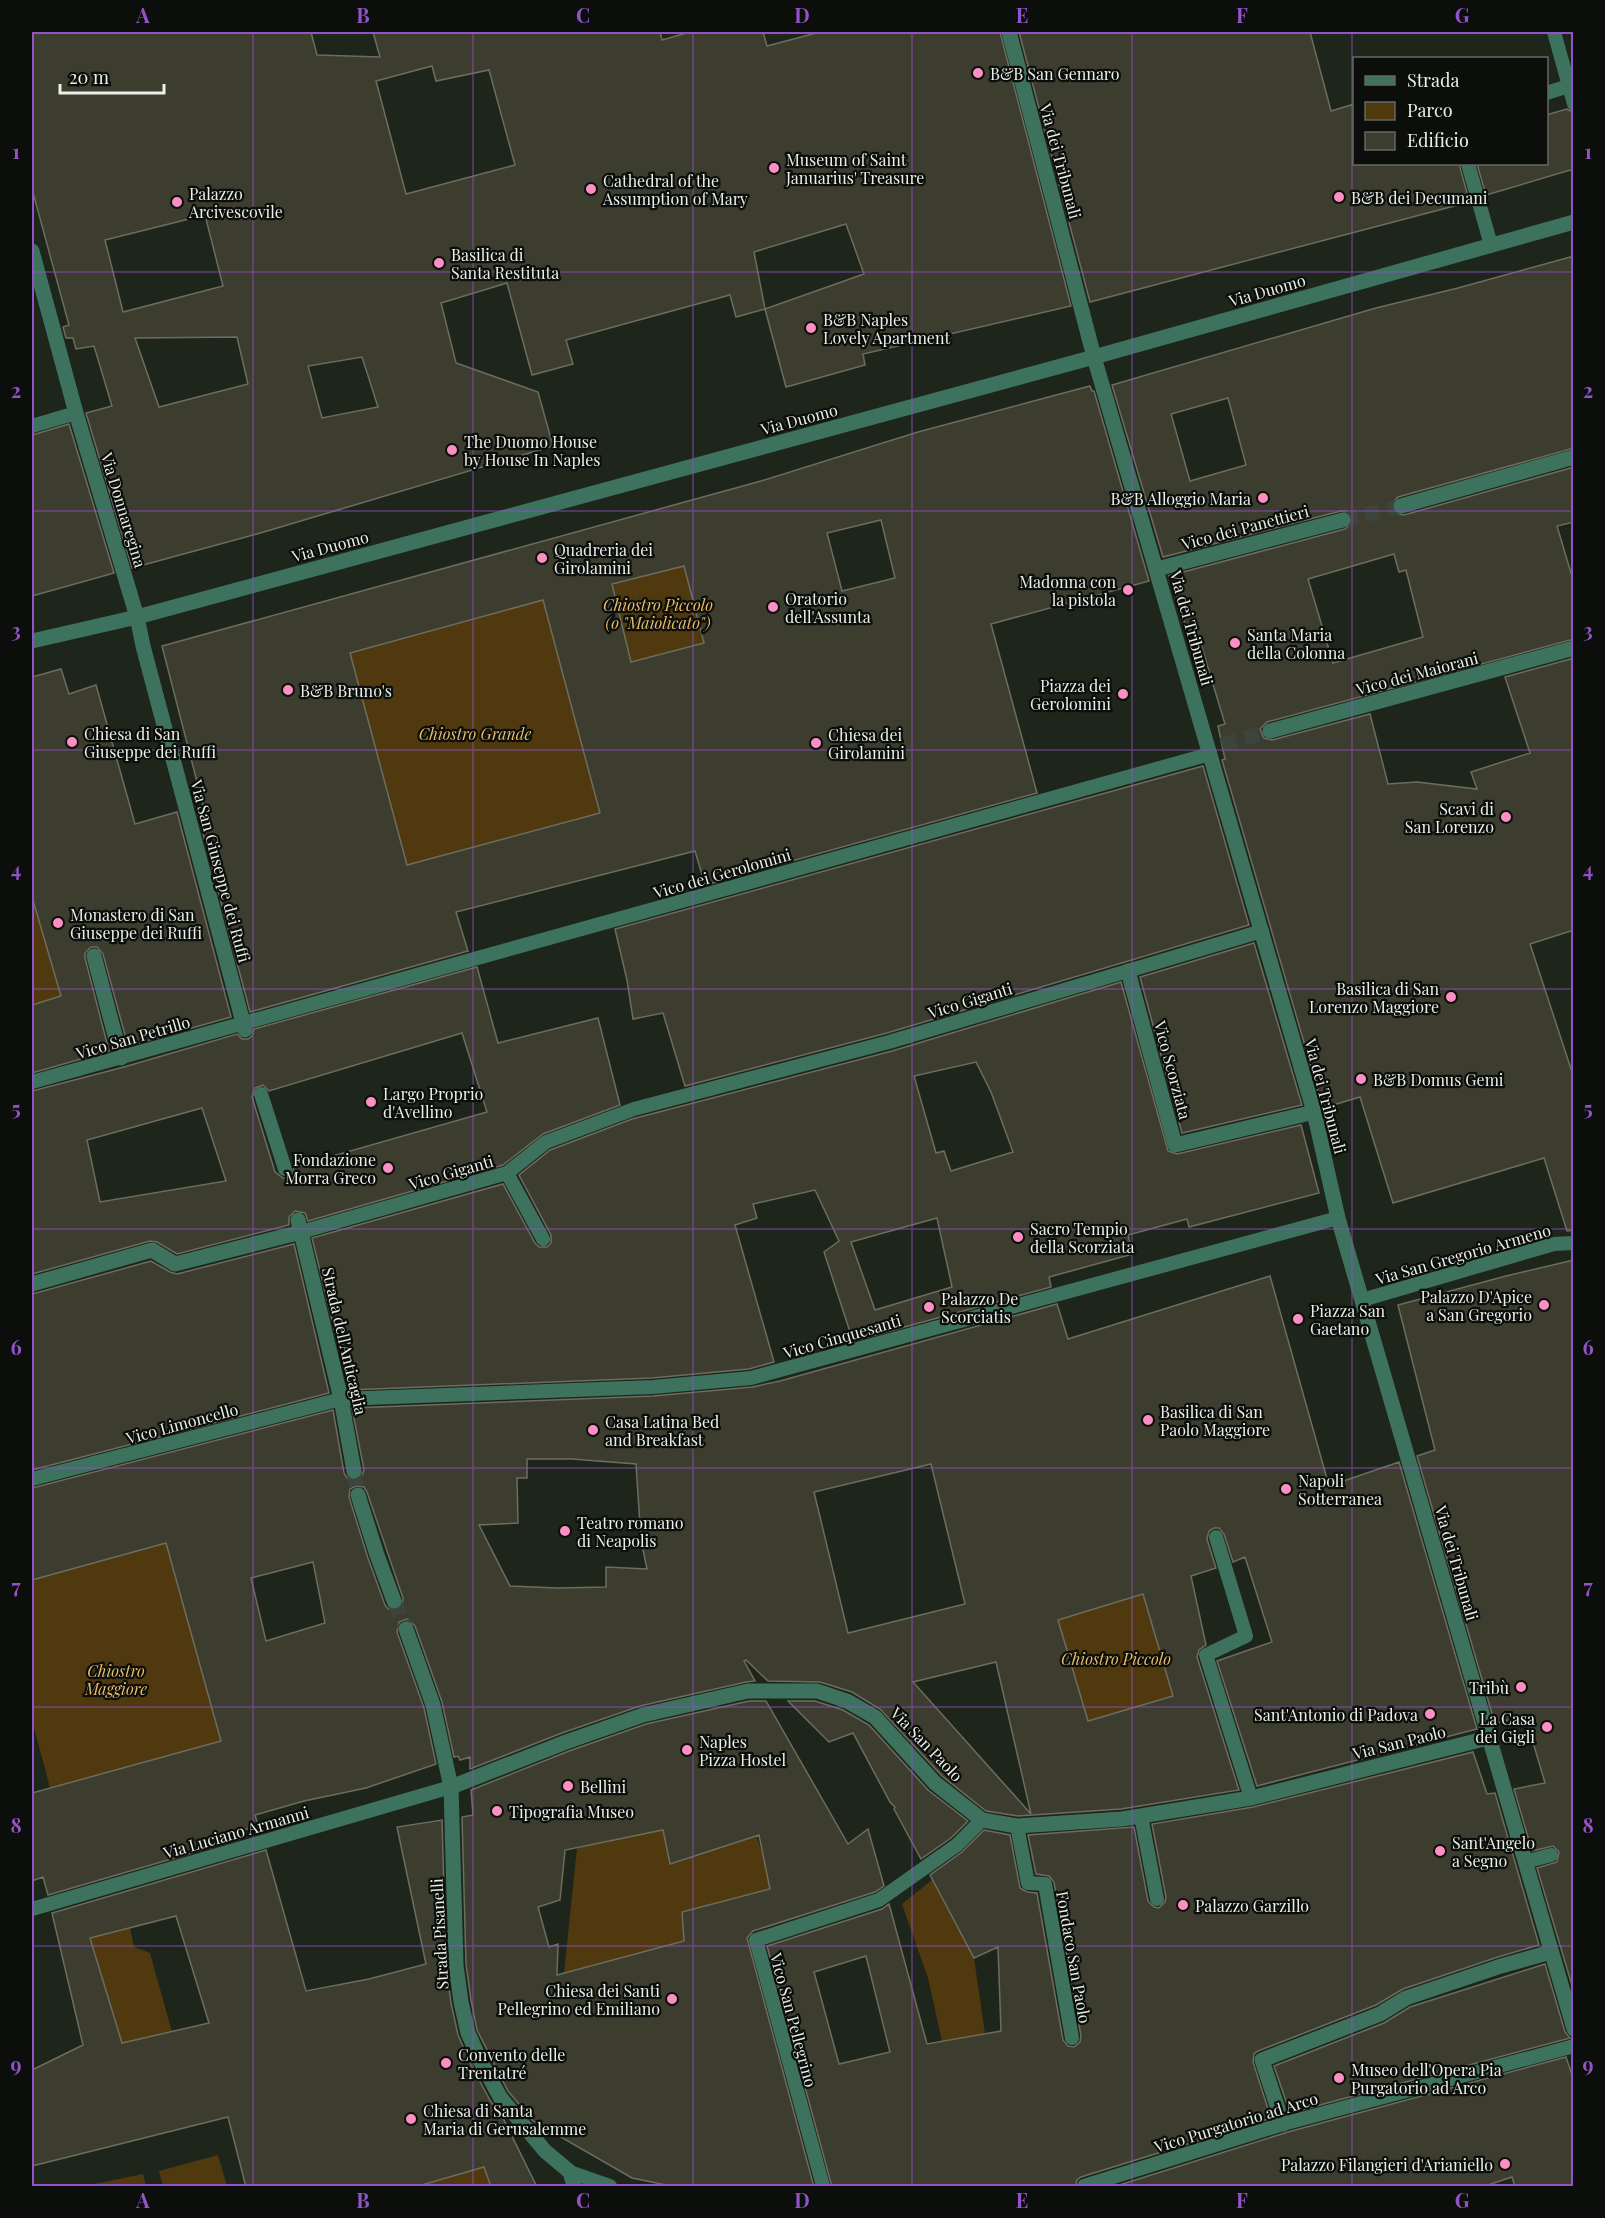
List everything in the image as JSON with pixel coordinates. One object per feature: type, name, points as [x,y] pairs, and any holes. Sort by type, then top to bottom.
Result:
[{"type":"street","name":"Via dei Tribunali","points":[[1009,32],[1094,357],[1213,749],[1314,1112],[1338,1218],[1574,2030]]},
{"type":"street","name":"Via Duomo","points":[[32,641],[137,616],[1094,357],[1574,222]]},
{"type":"street","name":"Via Donnaregina","points":[[32,251],[34,268],[137,616]]},
{"type":"street","points":[[1401,506],[1574,457]]},
{"type":"street","name":"Vico dei Panettieri","points":[[1157,569],[1343,520]]},
{"type":"street","name":"Via San Giuseppe dei Ruffi","points":[[137,616],[244,1027]]},
{"type":"street","name":"Vico dei Maiorani","points":[[1270,731],[1574,648]]},
{"type":"street","points":[[94,956],[120,1058]]},
{"type":"street","name":"Vico Scorziata","points":[[1128,971],[1175,1145],[1314,1112]]},
{"type":"street","points":[[32,1284],[152,1250],[175,1264],[300,1226]]},
{"type":"street","name":"Strada dell'Anticaglia","points":[[300,1226],[341,1399],[354,1471]]},
{"type":"street","points":[[358,1495],[376,1555],[394,1601]]},
{"type":"street","points":[[405,1629],[433,1704],[451,1787]]},
{"type":"street","name":"Via San Paolo","points":[[451,1787],[643,1715],[748,1691],[817,1691],[847,1701],[875,1717],[935,1783],[982,1821],[1017,1826],[1122,1820],[1251,1797],[1488,1738]]},
{"type":"street","name":"Strada Pisanelli","points":[[451,1787],[456,1965],[468,2033],[500,2097],[572,2180]]},
{"type":"street","points":[[1283,2124],[1262,2060],[1380,2014],[1406,1998],[1551,1952]]},
{"type":"lane","points":[[1554,32],[1574,104]]},
{"type":"lane","points":[[1548,92],[1569,86]]},
{"type":"lane","points":[[1468,165],[1491,245]]},
{"type":"lane","points":[[32,426],[76,413]]},
{"type":"lane","name":"Vico dei Gerolomini","points":[[244,1027],[1213,749]]},
{"type":"lane","name":"Vico Giganti","points":[[300,1226],[507,1173],[546,1142],[634,1108],[889,1042],[1262,931]]},
{"type":"lane","name":"Vico San Petrillo","points":[[32,1082],[244,1027]]},
{"type":"lane","points":[[261,1094],[285,1170]]},
{"type":"lane","points":[[507,1173],[543,1239]]},
{"type":"lane","name":"Vico Cinquesanti","points":[[341,1399],[653,1387],[751,1378],[1338,1218]]},
{"type":"lane","name":"Via San Gregorio Armeno","points":[[1362,1300],[1554,1244],[1574,1243]]},
{"type":"lane","name":"Vico Limoncello","points":[[32,1479],[341,1399]]},
{"type":"lane","points":[[1216,1537],[1246,1636],[1206,1655],[1251,1797]]},
{"type":"lane","name":"Via Luciano Armanni","points":[[32,1909],[451,1787]]},
{"type":"lane","points":[[1141,1816],[1157,1899]]},
{"type":"lane","name":"Vico San Pellegrino","points":[[822,2187],[756,1940],[879,1900],[957,1845],[982,1821]]},
{"type":"lane","name":"Fondaco San Paolo","points":[[1017,1826],[1028,1883],[1045,1884],[1072,2038]]},
{"type":"lane","points":[[1525,1862],[1551,1855]]},
{"type":"lane","name":"Vico Purgatorio ad Arco","points":[[1084,2187],[1283,2124],[1574,2046]]},
{"type":"lane","points":[[572,2180],[610,2187]]},
{"type":"green space","name":"Chiostro Piccolo (o \"Maiolicato\")","points":[[684,566],[704,643],[631,662],[612,584]]},
{"type":"green space","name":"Chiostro Grande","points":[[543,600],[600,813],[407,865],[350,653]]},
{"type":"green space","points":[[32,897],[61,996],[32,1005]]},
{"type":"green space","name":"Chiostro Maggiore","points":[[166,1543],[221,1741],[50,1788],[32,1720],[32,1580]]},
{"type":"green space","name":"Chiostro Piccolo","points":[[1143,1594],[1173,1696],[1088,1721],[1058,1620]]},
{"type":"green space","points":[[663,1830],[670,1864],[756,1836],[762,1851],[770,1889],[682,1912],[685,1949],[564,1973],[577,1848]]},
{"type":"green space","points":[[932,1880],[974,1958],[985,2034],[971,2037],[950,2077],[928,1978],[902,1904]]},
{"type":"green space","points":[[125,1903],[134,1947],[150,1953],[172,2032],[122,2043],[84,1915]]},
{"type":"green space","points":[[218,2155],[227,2186],[163,2186],[159,2171]]},
{"type":"green space","points":[[484,2167],[491,2186],[418,2185]]},
{"type":"green space","points":[[143,2174],[146,2186],[85,2186]]},
{"type":"building","points":[[32,32],[311,32],[317,55],[380,57],[373,32],[660,32],[662,40],[690,32],[763,32],[767,46],[820,32],[1000,32],[1071,306],[863,354],[865,365],[786,387],[765,309],[736,317],[730,295],[566,340],[573,364],[532,375],[507,283],[441,303],[456,363],[538,392],[553,446],[257,534],[132,568],[86,413],[112,406],[94,346],[76,349],[73,338],[66,338],[63,327],[69,325],[32,189]],"holes":[[[432,66],[436,81],[489,70],[515,165],[406,194],[376,81]],[[205,215],[223,286],[123,312],[105,240]],[[846,224],[864,274],[765,309],[754,252]],[[237,337],[248,384],[159,407],[135,338]],[[362,357],[378,407],[322,418],[308,366]]]},
{"type":"building","points":[[1019,32],[1310,32],[1331,111],[1353,104],[1353,165],[1459,165],[1469,200],[1458,205],[1090,302]]},
{"type":"building","points":[[1567,109],[1574,113],[1574,169],[1486,195],[1477,165],[1548,165],[1548,114]]},
{"type":"building","points":[[1574,256],[1574,448],[1398,497],[1391,504],[1395,513],[1404,515],[1574,467],[1574,522],[1557,526],[1574,583],[1574,639],[1267,722],[1260,729],[1264,738],[1272,740],[1370,714],[1388,784],[1417,782],[1477,789],[1471,772],[1530,753],[1505,677],[1574,658],[1574,930],[1530,944],[1574,1078],[1574,1230],[1567,1231],[1544,1158],[1393,1203],[1360,1097],[1323,1108],[1222,760],[1225,759],[1218,726],[1225,724],[1196,628],[1187,631],[1171,576],[1168,576],[1345,529],[1352,523],[1352,517],[1346,511],[1341,511],[1163,557],[1112,385],[1376,308]],"holes":[[[1228,398],[1246,465],[1190,481],[1171,414]],[[1394,554],[1399,572],[1406,570],[1423,637],[1333,663],[1308,579]]]},
{"type":"building","points":[[1090,386],[1094,391],[1149,581],[991,624],[1037,793],[705,885],[695,851],[456,912],[468,951],[250,1012],[196,807],[203,805],[162,646],[761,481],[918,432]],"holes":[[[881,520],[895,578],[842,591],[827,533]],[[684,566],[704,643],[631,662],[612,584]],[[543,600],[600,813],[407,865],[350,653]]]},
{"type":"building","points":[[69,424],[114,573],[32,596],[32,435]]},
{"type":"building","points":[[61,669],[69,694],[96,685],[135,824],[177,812],[231,1017],[128,1046],[103,954],[97,947],[91,947],[85,953],[85,958],[109,1051],[32,1073],[32,1005],[61,996],[32,897],[32,677]]},
{"type":"building","points":[[1203,766],[1249,925],[887,1033],[685,1086],[663,1013],[633,1019],[615,929]]},
{"type":"building","points":[[1254,943],[1302,1105],[1182,1133],[1140,977]]},
{"type":"building","points":[[477,967],[498,1043],[598,1018],[620,1105],[543,1134],[503,1165],[308,1221],[305,1213],[295,1211],[289,1217],[289,1225],[177,1254],[157,1242],[150,1241],[32,1274],[32,1091],[237,1034],[242,1039],[248,1039],[252,1036],[254,1029]],"holes":[[[462,1033],[487,1112],[294,1167],[292,1175],[287,1178],[275,1172],[252,1097],[255,1088],[263,1085],[269,1091]],[[202,1108],[226,1181],[100,1202],[87,1140]]]},
{"type":"building","points":[[1121,982],[1168,1151],[1177,1154],[1301,1125],[1319,1193],[1189,1227],[1187,1219],[1128,1235],[1133,1254],[1049,1277],[1051,1287],[853,1341],[824,1252],[839,1241],[815,1190],[753,1204],[757,1218],[735,1225],[774,1362],[749,1369],[652,1378],[349,1390],[312,1238],[503,1184],[535,1243],[539,1247],[547,1247],[551,1243],[551,1235],[519,1175],[550,1150],[632,1119],[892,1051]],"holes":[[[976,1062],[991,1092],[1013,1152],[951,1171],[944,1151],[936,1153],[914,1076]],[[937,1218],[952,1287],[875,1310],[851,1242]]]},
{"type":"building","points":[[294,1244],[329,1393],[32,1470],[32,1294],[151,1261],[177,1274]]},
{"type":"building","points":[[1574,1260],[1574,1992],[1537,1868],[1557,1862],[1559,1852],[1553,1846],[1532,1851],[1514,1789],[1545,1783],[1525,1715],[1495,1724],[1417,1456],[1435,1450],[1398,1305]]},
{"type":"building","points":[[1270,1276],[1329,1486],[1399,1462],[1477,1729],[1257,1786],[1217,1661],[1272,1642],[1245,1557],[1233,1562],[1224,1534],[1219,1528],[1214,1528],[1209,1531],[1207,1539],[1216,1568],[1191,1576],[1206,1645],[1199,1650],[1197,1657],[1239,1790],[1121,1809],[1018,1816],[986,1811],[942,1776],[880,1709],[852,1692],[820,1682],[768,1681],[746,1660],[744,1661],[755,1681],[640,1706],[470,1769],[470,1757],[460,1760],[458,1756],[454,1757],[442,1702],[415,1626],[407,1619],[399,1622],[397,1632],[424,1708],[436,1764],[366,1788],[304,1801],[255,1815],[258,1825],[238,1832],[240,1839],[48,1895],[43,1877],[32,1881],[32,1793],[221,1741],[166,1543],[32,1580],[32,1488],[333,1410],[344,1473],[347,1478],[355,1481],[361,1478],[364,1470],[352,1408],[653,1396],[752,1387],[1057,1304],[1068,1339]],"holes":[[[527,1459],[572,1459],[636,1464],[641,1540],[647,1569],[606,1567],[606,1587],[510,1586],[479,1525],[518,1523],[517,1478],[527,1478]],[[931,1464],[965,1604],[848,1633],[814,1492]],[[356,1486],[364,1487],[367,1492],[403,1598],[402,1607],[397,1610],[388,1609],[385,1605],[349,1497],[350,1489]],[[313,1562],[325,1623],[266,1641],[251,1578]],[[1143,1594],[1173,1696],[1088,1721],[1058,1620]],[[996,1662],[1031,1814],[913,1682]]]},
{"type":"building","points":[[749,1701],[766,1701],[848,1844],[868,1829],[884,1886],[875,1892],[753,1931],[747,1938],[814,2187],[671,2186],[632,2178],[533,2121],[508,2091],[477,2030],[466,1964],[462,1817],[473,1815],[471,1790],[569,1751],[646,1724]],"holes":[[[663,1830],[670,1864],[759,1835],[770,1889],[682,1912],[684,1941],[557,1975],[558,1944],[549,1947],[538,1907],[560,1900],[565,1850]]]},
{"type":"building","points":[[788,1701],[815,1701],[843,1710],[869,1725],[928,1790],[968,1821],[951,1838],[921,1859],[895,1807],[890,1802],[853,1733],[829,1742]]},
{"type":"building","points":[[1473,1752],[1487,1794],[1495,1793],[1539,1945],[1403,1989],[1376,2005],[1258,2051],[1254,2054],[1253,2062],[1271,2118],[1081,2177],[1077,2180],[1075,2187],[832,2187],[767,1946],[882,1909],[889,1904],[927,2044],[1001,2031],[998,1947],[974,1958],[930,1875],[962,1852],[984,1830],[1010,1835],[1020,1888],[1027,1892],[1037,1893],[1063,2040],[1068,2046],[1074,2047],[1080,2042],[1081,2036],[1054,1882],[1049,1876],[1036,1874],[1028,1835],[1134,1827],[1148,1901],[1154,1907],[1159,1908],[1165,1902],[1166,1897],[1152,1824],[1253,1807]],"holes":[[[866,1956],[890,2052],[839,2064],[814,1972]]]},
{"type":"building","points":[[442,1820],[446,1965],[458,2035],[472,2067],[491,2102],[500,2112],[537,2187],[491,2187],[484,2167],[415,2187],[246,2187],[228,2117],[32,2166],[32,2070],[83,2045],[52,1913],[266,1850],[306,1991],[369,1979],[426,1964],[397,1827]],"holes":[[[176,1916],[209,2023],[122,2043],[90,1938]]]},
{"type":"building","points":[[1545,1964],[1565,2032],[1570,2038],[1290,2113],[1274,2066],[1384,2023],[1410,2007]]},
{"type":"building","points":[[1566,2057],[1574,2081],[1574,2187],[1515,2187],[1512,2177],[1482,2187],[1113,2187],[1288,2132]]},
{"type":"tunnel","points":[[1343,520],[1401,506]]},
{"type":"tunnel","points":[[1222,745],[1270,731]]},
{"type":"tunnel","points":[[354,1471],[358,1495]]},
{"type":"tunnel","points":[[394,1601],[406,1629]]},
{"type":"place","name":"B&B San Gennaro","points":[[978,73]]},
{"type":"place","name":"Museum of Saint Januarius' Treasure","points":[[774,168]]},
{"type":"place","name":"Cathedral of the Assumption of Mary","points":[[591,189]]},
{"type":"place","name":"B&B dei Decumani","points":[[1339,197]]},
{"type":"place","name":"Palazzo Arcivescovile","points":[[177,202]]},
{"type":"place","name":"Basilica di Santa Restituta","points":[[439,263]]},
{"type":"place","name":"B&B Naples Lovely Apartment","points":[[811,328]]},
{"type":"place","name":"The Duomo House by House In Naples","points":[[452,450]]},
{"type":"place","name":"B&B Alloggio Maria","points":[[1263,498]]},
{"type":"place","name":"Quadreria dei Girolamini","points":[[542,558]]},
{"type":"place","name":"Madonna con la pistola","points":[[1128,590]]},
{"type":"place","name":"Oratorio dell'Assunta","points":[[773,607]]},
{"type":"place","name":"Santa Maria della Colonna","points":[[1235,643]]},
{"type":"place","name":"B&B Bruno's","points":[[288,690]]},
{"type":"place","name":"Piazza dei Gerolomini","points":[[1123,694]]},
{"type":"place","name":"Chiesa di San Giuseppe dei Ruffi","points":[[72,742]]},
{"type":"place","name":"Chiesa dei Girolamini","points":[[816,743]]},
{"type":"place","name":"Scavi di San Lorenzo","points":[[1506,817]]},
{"type":"place","name":"Monastero di San Giuseppe dei Ruffi","points":[[58,923]]},
{"type":"place","name":"Basilica di San Lorenzo Maggiore","points":[[1451,997]]},
{"type":"place","name":"B&B Domus Gemi","points":[[1361,1079]]},
{"type":"place","name":"Largo Proprio d'Avellino","points":[[371,1102]]},
{"type":"place","name":"Fondazione Morra Greco","points":[[388,1168]]},
{"type":"place","name":"Sacro Tempio della Scorziata","points":[[1018,1237]]},
{"type":"place","name":"Palazzo D'Apice a San Gregorio","points":[[1544,1305]]},
{"type":"place","name":"Palazzo De Scorciatis","points":[[929,1307]]},
{"type":"place","name":"Piazza San Gaetano","points":[[1298,1319]]},
{"type":"place","name":"Basilica di San Paolo Maggiore","points":[[1148,1420]]},
{"type":"place","name":"Casa Latina Bed and Breakfast","points":[[593,1430]]},
{"type":"place","name":"Napoli Sotterranea","points":[[1286,1489]]},
{"type":"place","name":"Teatro romano di Neapolis","points":[[565,1531]]},
{"type":"place","name":"Tribù","points":[[1521,1687]]},
{"type":"place","name":"Sant'Antonio di Padova","points":[[1430,1714]]},
{"type":"place","name":"La Casa dei Gigli","points":[[1547,1727]]},
{"type":"place","name":"Naples Pizza Hostel","points":[[687,1750]]},
{"type":"place","name":"Bellini","points":[[568,1786]]},
{"type":"place","name":"Tipografia Museo","points":[[497,1811]]},
{"type":"place","name":"Sant'Angelo a Segno","points":[[1440,1851]]},
{"type":"place","name":"Palazzo Garzillo","points":[[1183,1905]]},
{"type":"place","name":"Chiesa dei Santi Pellegrino ed Emiliano","points":[[672,1999]]},
{"type":"place","name":"Convento delle Trentatré","points":[[446,2063]]},
{"type":"place","name":"Museo dell'Opera Pia Purgatorio ad Arco","points":[[1339,2078]]},
{"type":"place","name":"Chiesa di Santa Maria di Gerusalemme","points":[[411,2119]]},
{"type":"place","name":"Palazzo Filangieri d'Arianiello","points":[[1505,2164]]}]
